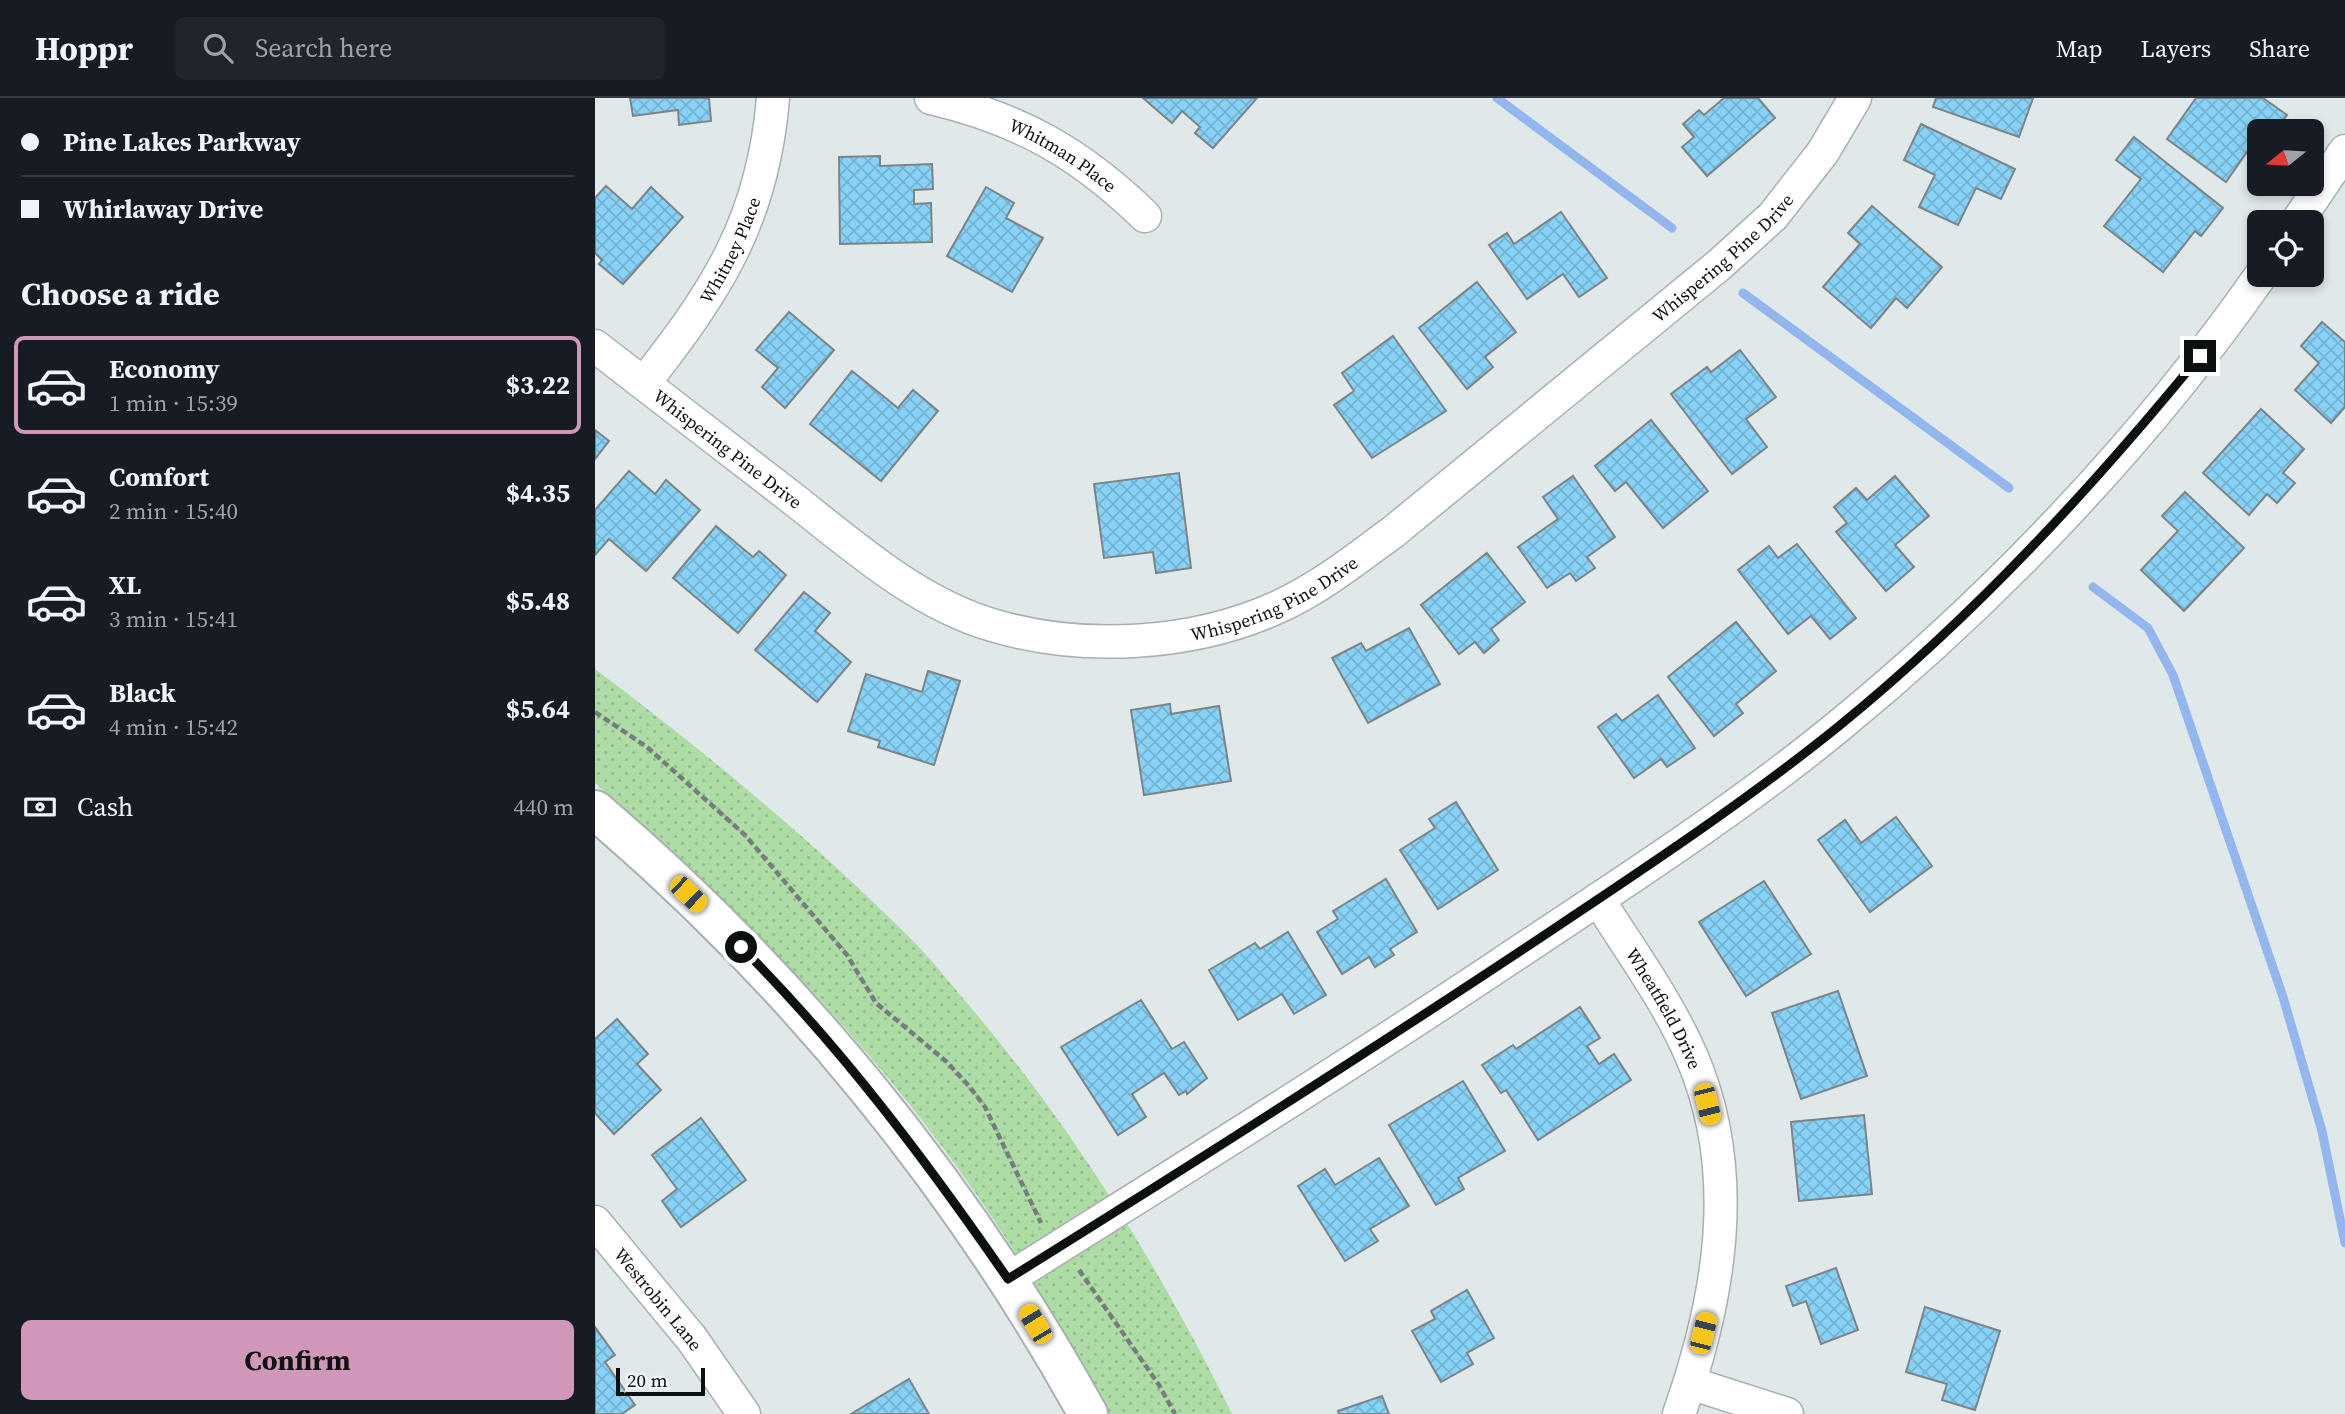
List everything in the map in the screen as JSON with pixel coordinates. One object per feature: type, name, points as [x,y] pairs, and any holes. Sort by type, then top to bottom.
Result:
[{"type":"street","name":"Whitney Place","points":[[643,383],[705,302],[741,236],[761,176],[773,98]]},
{"type":"street","name":"Whitman Place","points":[[931,98],[987,113],[1049,140],[1111,183],[1145,216]]},
{"type":"street","name":"Whispering Pine Drive","points":[[595,346],[862,553],[925,595],[991,625],[1067,640],[1151,639],[1196,632],[1277,607],[1344,568],[1394,532],[1719,265],[1773,216],[1823,152],[1855,98]]},
{"type":"street","points":[[2305,210],[2345,151]]},
{"type":"street","points":[[1008,1279],[1399,1032],[1689,838],[1839,726],[1992,588],[2105,468],[2200,356],[2252,287]]},
{"type":"street","points":[[595,810],[707,913],[794,1002],[920,1154],[1008,1279],[1088,1414]]},
{"type":"street","name":"Wheatfield Drive","points":[[1598,899],[1650,981],[1691,1055],[1703,1088],[1719,1159],[1721,1244],[1716,1283],[1690,1383],[1679,1414]]},
{"type":"street","name":"Westrobin Lane","points":[[595,1222],[692,1339],[744,1414]]},
{"type":"street","points":[[1690,1383],[1787,1414]]},
{"type":"path","points":[[595,712],[647,747],[745,835],[847,955],[876,1003],[947,1062],[969,1086],[985,1107],[1045,1230]]},
{"type":"path","points":[[1076,1265],[1159,1385],[1175,1414]]},
{"type":"green space","points":[[595,669],[720,767],[801,836],[879,908],[938,969],[1010,1056],[1081,1153],[1146,1255],[1232,1414],[1109,1414],[1010,1245],[974,1191],[890,1081],[845,1027],[748,925],[595,783]]},
{"type":"building","points":[[630,98],[709,98],[711,121],[679,125],[678,110],[633,116]]},
{"type":"building","points":[[1143,98],[1257,98],[1213,148],[1195,133],[1200,127],[1182,111],[1172,123]]},
{"type":"building","points":[[1724,98],[1758,98],[1775,118],[1707,176],[1682,147],[1694,137],[1683,124],[1699,110],[1704,115]]},
{"type":"building","points":[[1936,98],[2033,98],[2019,137],[1933,107]]},
{"type":"building","points":[[2196,98],[2263,98],[2287,115],[2284,119],[2247,119],[2247,152],[2226,182],[2167,139]]},
{"type":"building","points":[[1921,124],[2015,169],[2001,199],[1976,188],[1958,225],[1919,207],[1935,175],[1904,160]]},
{"type":"building","points":[[2134,137],[2223,208],[2201,236],[2195,231],[2163,272],[2104,226],[2141,179],[2116,160]]},
{"type":"building","points":[[880,156],[880,166],[932,164],[933,189],[914,190],[914,204],[931,203],[932,242],[840,244],[839,157]]},
{"type":"building","points":[[606,186],[632,209],[651,187],[683,217],[623,284],[599,264],[602,260],[595,253],[595,198]]},
{"type":"building","points":[[986,187],[1014,203],[1006,218],[1043,238],[1012,292],[947,256]]},
{"type":"building","points":[[1872,206],[1942,267],[1907,308],[1896,298],[1871,328],[1823,287],[1860,244],[1848,233]]},
{"type":"building","points":[[1561,212],[1607,278],[1579,297],[1563,274],[1527,299],[1489,245],[1507,233],[1514,244]]},
{"type":"building","points":[[1477,282],[1516,332],[1485,357],[1493,367],[1467,389],[1419,328]]},
{"type":"building","points":[[789,312],[834,350],[785,408],[762,387],[778,368],[756,350]]},
{"type":"building","points":[[2322,322],[2345,342],[2345,407],[2331,423],[2295,390],[2319,363],[2301,346]]},
{"type":"building","points":[[1393,336],[1446,411],[1372,458],[1334,405],[1354,391],[1342,373]]},
{"type":"building","points":[[1740,350],[1776,397],[1746,419],[1767,447],[1732,474],[1671,394],[1707,367],[1711,372]]},
{"type":"building","points":[[852,371],[898,408],[913,390],[938,411],[881,481],[810,424]]},
{"type":"building","points":[[2261,409],[2304,449],[2283,473],[2295,483],[2277,503],[2267,494],[2249,515],[2203,473]]},
{"type":"building","points":[[1651,420],[1708,491],[1663,528],[1626,482],[1615,491],[1595,466]]},
{"type":"building","points":[[595,430],[609,441],[595,459]]},
{"type":"building","points":[[629,471],[655,494],[666,480],[700,510],[646,571],[609,539],[595,555],[595,510]]},
{"type":"building","points":[[1179,473],[1191,568],[1156,573],[1153,552],[1104,558],[1094,484]]},
{"type":"building","points":[[1573,476],[1615,537],[1587,557],[1595,568],[1576,581],[1570,573],[1547,588],[1518,547],[1558,519],[1543,497]]},
{"type":"building","points":[[1895,476],[1929,516],[1895,545],[1914,567],[1886,591],[1836,532],[1847,523],[1834,507],[1856,488],[1867,500]]},
{"type":"building","points":[[2185,492],[2244,548],[2184,611],[2141,570],[2178,531],[2162,516]]},
{"type":"building","points":[[716,526],[753,557],[759,551],[786,575],[738,633],[673,578]]},
{"type":"building","points":[[1797,544],[1856,618],[1830,639],[1811,616],[1788,634],[1738,570],[1769,546],[1778,558]]},
{"type":"building","points":[[1487,553],[1525,602],[1491,629],[1499,640],[1484,653],[1475,642],[1459,654],[1421,605]]},
{"type":"building","points":[[804,592],[830,613],[815,631],[851,662],[817,702],[755,650]]},
{"type":"building","points":[[1736,622],[1776,671],[1736,704],[1743,713],[1714,736],[1668,677]]},
{"type":"building","points":[[1409,628],[1440,684],[1368,723],[1332,658],[1361,643],[1366,651]]},
{"type":"building","points":[[928,671],[960,681],[934,765],[878,747],[880,741],[848,731],[866,674],[922,692]]},
{"type":"building","points":[[1658,695],[1695,748],[1667,767],[1661,759],[1634,778],[1598,727],[1616,714],[1622,721]]},
{"type":"building","points":[[1170,704],[1171,714],[1219,706],[1231,781],[1144,795],[1131,710]]},
{"type":"building","points":[[1456,802],[1498,870],[1438,909],[1400,850],[1435,828],[1429,819]]},
{"type":"building","points":[[1896,817],[1932,866],[1870,912],[1818,840],[1845,820],[1861,843]]},
{"type":"building","points":[[1386,879],[1417,932],[1390,949],[1394,955],[1375,967],[1369,957],[1342,974],[1317,932],[1338,919],[1333,911]]},
{"type":"building","points":[[1764,881],[1811,954],[1746,996],[1699,922]]},
{"type":"building","points":[[1288,932],[1326,995],[1294,1014],[1282,994],[1238,1020],[1209,970],[1255,943],[1260,949]]},
{"type":"building","points":[[1838,991],[1867,1076],[1801,1099],[1772,1013]]},
{"type":"building","points":[[1141,1000],[1172,1049],[1184,1042],[1207,1078],[1187,1094],[1186,1091],[1179,1095],[1164,1073],[1132,1094],[1146,1117],[1118,1135],[1061,1047]]},
{"type":"building","points":[[1580,1007],[1600,1038],[1587,1046],[1599,1064],[1614,1054],[1631,1080],[1538,1140],[1506,1090],[1501,1093],[1482,1065],[1513,1045],[1516,1049]]},
{"type":"building","points":[[617,1019],[648,1054],[637,1064],[661,1090],[614,1134],[595,1113],[595,1039]]},
{"type":"building","points":[[1463,1081],[1505,1151],[1458,1178],[1464,1189],[1436,1205],[1389,1125]]},
{"type":"building","points":[[1864,1115],[1872,1194],[1799,1201],[1791,1122]]},
{"type":"building","points":[[701,1118],[746,1180],[681,1227],[662,1201],[677,1189],[652,1155]]},
{"type":"building","points":[[1379,1158],[1409,1206],[1370,1229],[1378,1241],[1345,1261],[1298,1186],[1325,1169],[1335,1185]]},
{"type":"building","points":[[1836,1268],[1858,1330],[1821,1344],[1806,1301],[1793,1306],[1786,1286]]},
{"type":"building","points":[[1467,1290],[1494,1338],[1467,1353],[1473,1364],[1441,1382],[1412,1331],[1435,1319],[1431,1311]]},
{"type":"building","points":[[1925,1307],[2000,1331],[1975,1410],[1942,1400],[1947,1384],[1906,1372]]},
{"type":"building","points":[[595,1327],[615,1355],[605,1362],[635,1405],[622,1414],[595,1414]]},
{"type":"building","points":[[909,1379],[929,1414],[851,1414]]},
{"type":"building","points":[[1382,1396],[1389,1414],[1339,1414],[1338,1411]]},
{"type":"waterway","points":[[1497,98],[1672,228]]},
{"type":"waterway","points":[[1743,293],[2009,488]]},
{"type":"waterway","points":[[2093,587],[2148,628],[2173,675],[2283,997],[2322,1131],[2345,1243]]},
{"type":"route","points":[[741,947],[835,1049],[920,1154],[1008,1279],[1399,1032],[1689,838],[1839,726],[1889,684],[2058,522],[2200,356]]}]
